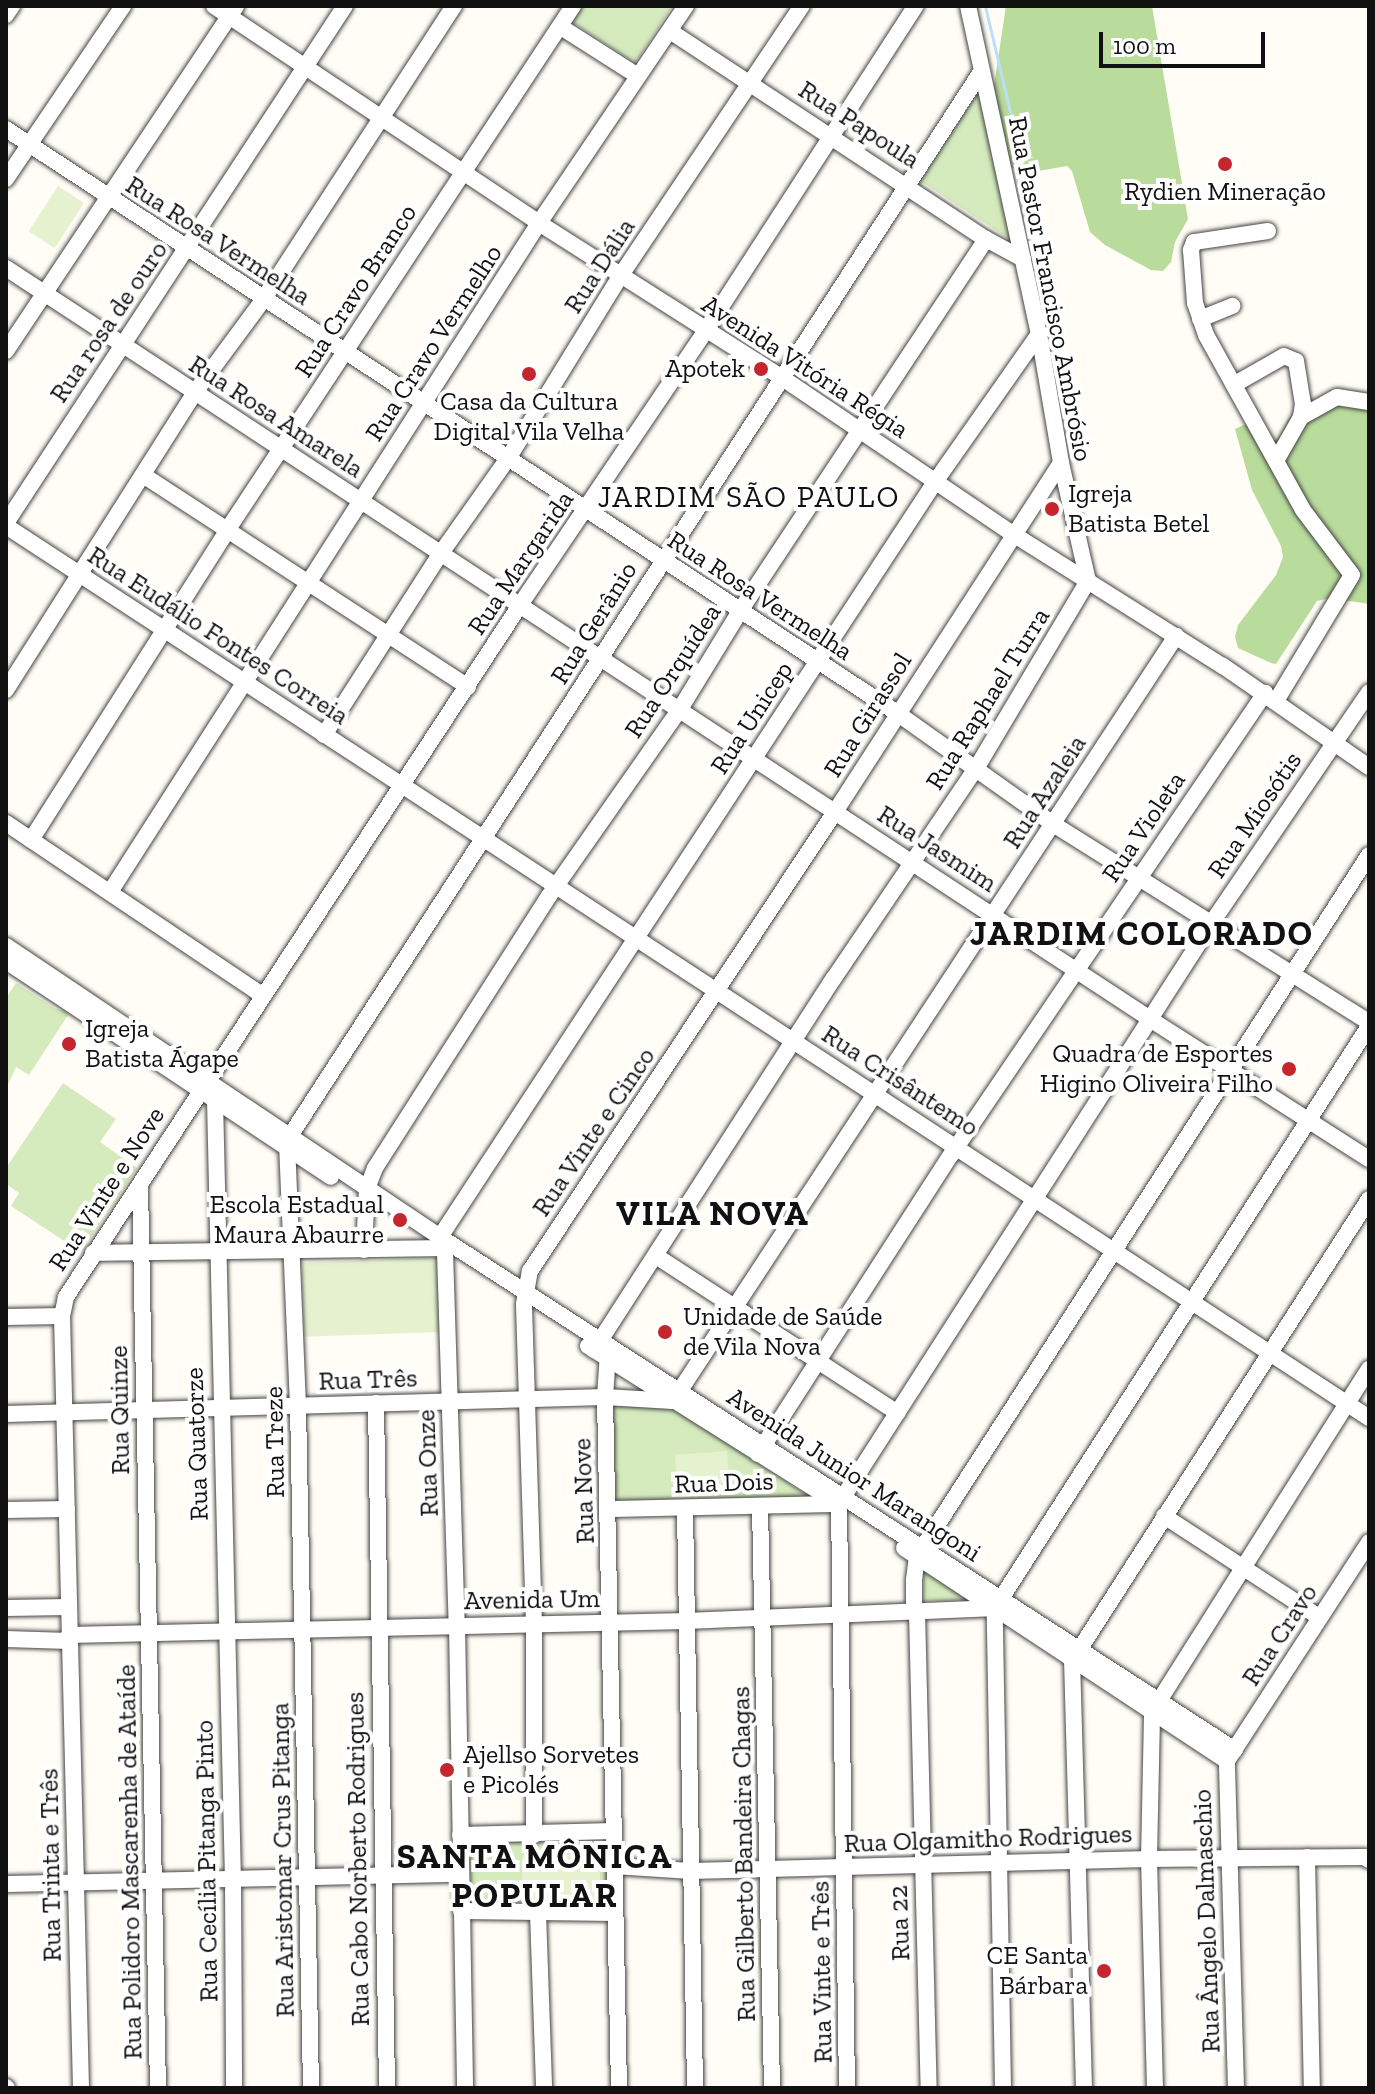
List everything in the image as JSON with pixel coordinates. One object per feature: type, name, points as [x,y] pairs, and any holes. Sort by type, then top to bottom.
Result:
[{"type":"street","points":[[6,15],[12,6]]},
{"type":"street","points":[[6,179],[123,6]]},
{"type":"street","name":"Avenida Vitória Régia","points":[[214,6],[233,11],[305,67],[462,172],[784,379],[1013,534],[1270,697],[1369,767]]},
{"type":"street","name":"Rua rosa de ouro","points":[[6,524],[345,6]]},
{"type":"street","points":[[6,690],[195,392],[263,300],[454,6]]},
{"type":"street","name":"Rua Cravo Branco","points":[[31,840],[228,529],[573,6]]},
{"type":"street","name":"Rua Cravo Vermelho","points":[[110,892],[539,223],[686,6]]},
{"type":"street","name":"Rua Dália","points":[[324,735],[441,553],[509,457],[621,275],[753,84],[802,6]]},
{"type":"street","name":"Rua Margarida","points":[[403,786],[520,605],[706,330],[916,6]]},
{"type":"street","name":"Rua Pastor Francisco Ambrósio","points":[[968,6],[1039,334],[1061,463],[1088,581]]},
{"type":"street","points":[[6,351],[233,11]]},
{"type":"street","points":[[561,27],[638,76]]},
{"type":"street","name":"Rua Papoula","points":[[670,31],[910,186],[986,239],[1023,259]]},
{"type":"street","name":"Rua Gerânio","points":[[289,1142],[482,838],[910,186],[981,72]]},
{"type":"street","name":"Rua Rosa Vermelha","points":[[6,129],[897,713],[1053,824],[1213,921],[1369,1024]]},
{"type":"street","points":[[1268,231],[1194,242],[1193,277],[1200,319],[1277,459]]},
{"type":"street","name":"Rua Orquídea","points":[[367,1194],[375,1168],[556,886],[680,709],[740,611],[862,431],[986,239]]},
{"type":"street","name":"Rua Rosa Amarela","points":[[6,268],[520,605]]},
{"type":"street","points":[[1200,319],[1233,306]]},
{"type":"street","name":"Rua Unicep","points":[[441,1246],[935,482],[1039,334]]},
{"type":"street","points":[[1235,384],[1288,357],[1296,361],[1303,404],[1301,417],[1277,459]]},
{"type":"street","points":[[1301,417],[1337,397],[1369,402]]},
{"type":"street","name":"Rua Violeta","points":[[760,1450],[1075,970],[1270,697],[1352,575],[1303,510],[1277,459]]},
{"type":"street","name":"Rua Girassol","points":[[716,992],[1061,463]]},
{"type":"street","points":[[143,475],[468,687]]},
{"type":"street","name":"Rua Eudálio Fontes Correia","points":[[6,524],[403,786]]},
{"type":"street","name":"Rua Raphael Turra","points":[[602,1349],[656,1256],[794,1041],[977,767],[1088,581]]},
{"type":"street","name":"Rua Jasmim","points":[[520,605],[1150,1019],[1369,1159]]},
{"type":"street","name":"Rua Azaleia","points":[[877,1096],[1176,636]]},
{"type":"street","name":"Rua Miosótis","points":[[842,1499],[1213,921],[1332,742],[1369,692]]},
{"type":"street","name":"Rua Crisântemo","points":[[403,786],[1369,1418]]},
{"type":"street","name":"Rua Vinte e Nove","points":[[69,1638],[62,1316],[66,1297],[403,786]]},
{"type":"street","points":[[6,823],[263,996]]},
{"type":"street","points":[[920,1552],[1369,855]]},
{"type":"street","points":[[6,946],[59,988],[205,1083]]},
{"type":"street","points":[[6,961],[59,988]]},
{"type":"street","name":"Rua Vinte e Cinco","points":[[524,1297],[530,1271],[716,992]]},
{"type":"street","points":[[1003,2088],[998,1864],[998,1602],[1369,1024]]},
{"type":"street","name":"Avenida Junior Marangoni","points":[[205,1083],[215,1100],[289,1142]]},
{"type":"street","name":"Avenida Junior Marangoni","points":[[205,1083],[441,1246],[842,1499],[1231,1755]]},
{"type":"street","points":[[676,1397],[877,1096]]},
{"type":"street","name":"Rua Quatorze","points":[[215,1100],[216,1253],[227,1633]]},
{"type":"street","name":"Rua Treze","points":[[289,1142],[303,1631]]},
{"type":"street","name":"Rua Quinze","points":[[140,1183],[150,1635]]},
{"type":"street","points":[[364,1250],[367,1194]]},
{"type":"street","points":[[1084,2088],[1075,1654],[1369,1199]]},
{"type":"street","points":[[93,1253],[293,1252],[441,1246]]},
{"type":"street","name":"Rua Onze","points":[[441,1246],[450,1401],[457,1625],[465,2088]]},
{"type":"street","points":[[656,1256],[898,1413]]},
{"type":"street","points":[[524,1297],[534,1624],[534,1835]]},
{"type":"street","points":[[6,1317],[62,1316]]},
{"type":"street","name":"Rua Nove","points":[[602,1349],[610,1509],[619,2088]]},
{"type":"street","points":[[1155,2088],[1149,1859],[1155,1706],[1369,1369]]},
{"type":"street","name":"Rua Três","points":[[6,1414],[676,1397]]},
{"type":"street","name":"Rua Cabo Norberto Rodrigues","points":[[376,1403],[381,1877],[387,2088]]},
{"type":"street","name":"Rua Dois","points":[[610,1509],[760,1506],[842,1499]]},
{"type":"street","name":"Rua Vinte e Três","points":[[842,1499],[847,2088]]},
{"type":"street","name":"Rua Gilberto Bandeira Chagas","points":[[760,1506],[770,1868],[772,2088]]},
{"type":"street","points":[[6,1510],[67,1509]]},
{"type":"street","points":[[685,1509],[695,2088]]},
{"type":"street","points":[[1164,1516],[1319,1617]]},
{"type":"street","name":"Rua Cravo","points":[[1231,1755],[1369,1542]]},
{"type":"street","name":"Rua 22","points":[[920,1552],[916,1612],[929,2088]]},
{"type":"street","name":"Avenida Um","points":[[6,1639],[688,1621],[916,1612],[998,1602]]},
{"type":"street","points":[[6,1608],[69,1607]]},
{"type":"street","name":"Rua Aristomar Crus Pitanga","points":[[303,1631],[311,2088]]},
{"type":"street","name":"Rua Cecília Pitanga Pinto","points":[[227,1633],[234,2088]]},
{"type":"street","name":"Rua Polidoro Mascarenha de Ataíde","points":[[150,1635],[158,2088]]},
{"type":"street","name":"Rua Trinta e Três","points":[[69,1638],[81,2088]]},
{"type":"street","name":"Rua Ângelo Dalmaschio","points":[[1231,1755],[1227,1858],[1236,2088]]},
{"type":"street","points":[[460,1835],[613,1831]]},
{"type":"street","points":[[1307,1857],[1312,2088]]},
{"type":"street","name":"Rua Olgamitho Rodrigues","points":[[614,1866],[691,1871],[1149,1859],[1366,1859]]},
{"type":"street","points":[[6,1884],[76,1885],[461,1874]]},
{"type":"street","points":[[461,1911],[615,1913]]},
{"type":"street","points":[[538,1913],[544,2088]]},
{"type":"green space","points":[[577,6],[672,6],[635,63],[569,20]]},
{"type":"green space","points":[[1006,6],[1152,6],[1188,219],[1175,242],[1171,262],[1163,271],[1151,270],[1105,245],[1090,232],[1072,171],[1067,166],[1033,172],[1012,168],[1006,160],[994,86]]},
{"type":"green space","points":[[978,83],[1012,241],[916,178]]},
{"type":"green space","points":[[58,186],[84,203],[55,248],[29,231]]},
{"type":"green space","points":[[1307,405],[1369,406],[1369,604],[1330,598],[1317,601],[1276,664],[1271,663],[1238,648],[1235,637],[1238,625],[1276,575],[1283,557],[1281,546],[1252,490],[1235,429],[1246,424],[1270,441],[1278,439],[1289,418]]},
{"type":"green space","points":[[16,983],[56,1009],[70,1012],[29,1075],[16,1067],[7,1087],[6,998]]},
{"type":"green space","points":[[63,1083],[116,1119],[100,1142],[137,1168],[81,1252],[11,1206],[19,1193],[6,1184],[6,1168]]},
{"type":"green space","points":[[437,1258],[440,1332],[305,1337],[302,1263]]},
{"type":"green space","points":[[612,1404],[661,1404],[680,1411],[809,1497],[617,1501],[614,1497]]},
{"type":"green space","points":[[727,1451],[729,1482],[677,1486],[675,1455]]},
{"type":"green space","points":[[924,1567],[972,1600],[924,1601]]},
{"type":"green space","points":[[602,1838],[607,1843],[608,1900],[605,1905],[485,1905],[468,1889],[470,1843]]},
{"type":"green space","points":[[522,1855],[600,1855],[600,1899],[522,1899]]},
{"type":"waterway","points":[[985,6],[1017,141],[1024,203]]},
{"type":"place","name":"Rydien Mineração","points":[[1225,164]]},
{"type":"place","name":"Apotek","points":[[761,369]]},
{"type":"place","name":"Casa da Cultura Digital Vila Velha","points":[[529,374]]},
{"type":"place","name":"Igreja Batista Betel","points":[[1052,509]]},
{"type":"place","name":"Igreja Batista Ágape","points":[[69,1044]]},
{"type":"place","name":"Quadra de Esportes Higino Oliveira Filho","points":[[1289,1069]]},
{"type":"place","name":"Escola Estadual Maura Abaurre","points":[[400,1220]]},
{"type":"place","name":"Unidade de Saúde de Vila Nova","points":[[665,1332]]},
{"type":"place","name":"Ajellso Sorvetes e Picolés","points":[[447,1770]]},
{"type":"place","name":"CE Santa Bárbara","points":[[1104,1971]]},
{"type":"district","name":"JARDIM SÃO PAULO","points":[[749,497]]},
{"type":"district","name":"JARDIM COLORADO","points":[[1142,934]]},
{"type":"district","name":"VILA NOVA","points":[[713,1214]]},
{"type":"district","name":"SANTA MÔNICA POPULAR","points":[[535,1876]]}]
